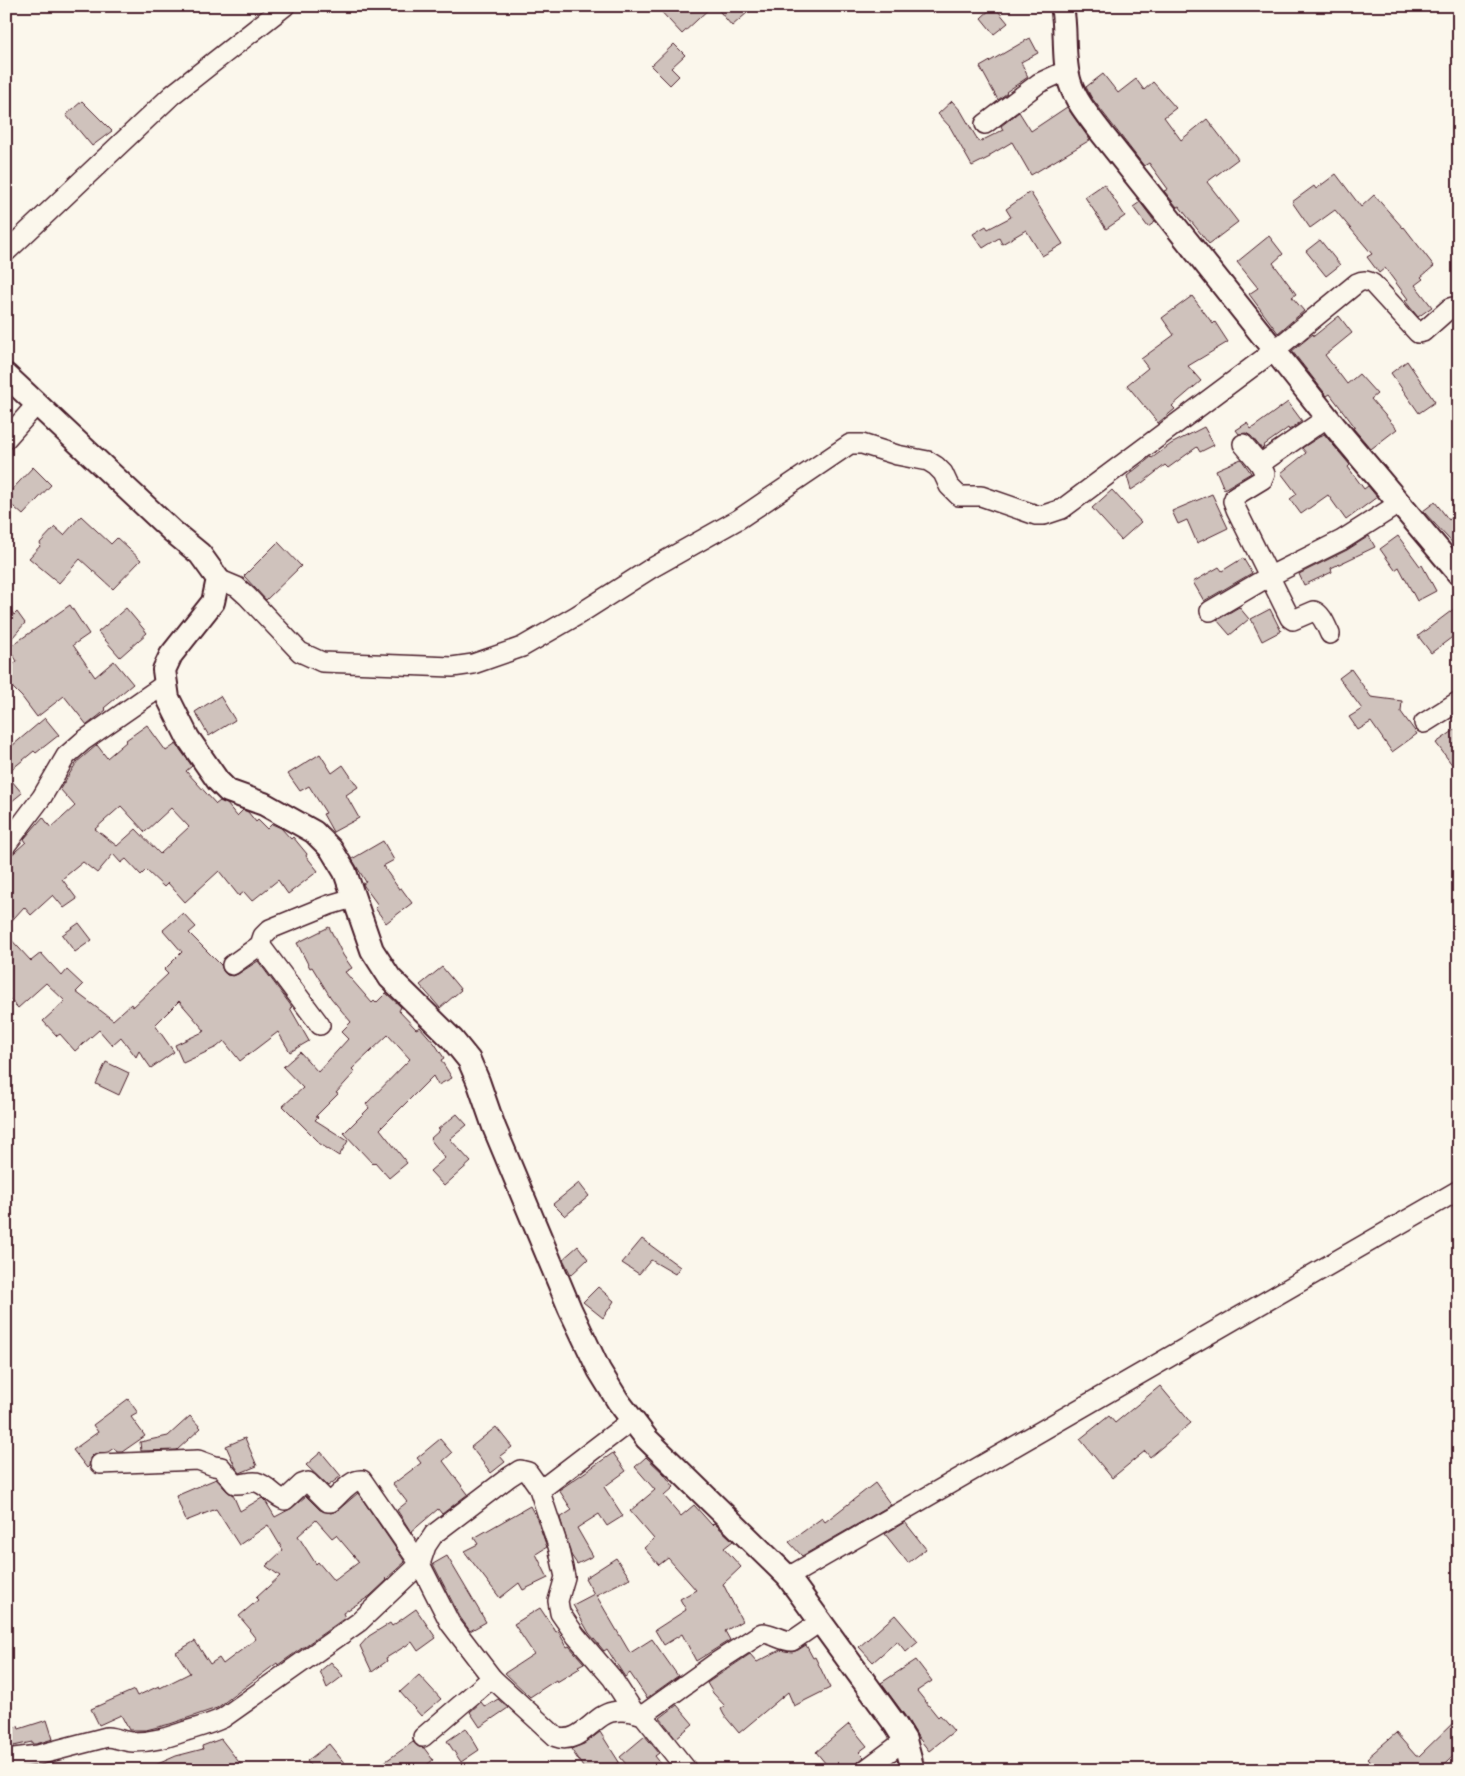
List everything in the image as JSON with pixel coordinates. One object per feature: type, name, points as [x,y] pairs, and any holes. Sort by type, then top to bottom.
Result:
[{"type":"street","points":[[6,252],[172,95],[285,6]]},
{"type":"street","points":[[1062,6],[1067,70],[1074,94],[1103,135],[1328,417],[1459,574]]},
{"type":"street","points":[[985,124],[1039,83],[1067,70]]},
{"type":"street","points":[[6,375],[172,531],[200,554],[218,579],[237,587],[300,652],[322,662],[452,667],[473,664],[522,647],[576,616],[650,569],[739,519],[850,444],[862,444],[897,455],[928,461],[943,473],[949,486],[959,496],[981,496],[1036,515],[1052,513],[1076,499],[1275,350],[1362,280],[1373,284],[1418,333],[1423,332],[1453,306],[1459,309]]},
{"type":"street","points":[[6,439],[37,404]]},
{"type":"street","points":[[1260,464],[1328,417]]},
{"type":"street","points":[[1243,444],[1260,464],[1265,477],[1237,494],[1233,501],[1290,618],[1297,620],[1314,611],[1321,617],[1330,634]]},
{"type":"street","points":[[1210,611],[1268,576],[1342,540],[1400,503]]},
{"type":"street","points":[[218,579],[213,602],[171,655],[164,670],[168,698],[188,738],[218,781],[228,791],[264,804],[314,832],[331,849],[345,872],[372,950],[390,978],[452,1039],[469,1060],[494,1127],[570,1309],[598,1370],[618,1401],[647,1439],[788,1577],[905,1740],[913,1770]]},
{"type":"street","points":[[6,846],[42,797],[66,756],[83,741],[165,684]]},
{"type":"street","points":[[1424,723],[1459,701]]},
{"type":"street","points":[[232,966],[260,945],[263,936],[270,929],[329,905],[353,898]]},
{"type":"street","points":[[260,945],[320,1025]]},
{"type":"street","points":[[788,1577],[1459,1190]]},
{"type":"street","points":[[538,1486],[547,1485],[632,1420]]},
{"type":"street","points":[[100,1464],[198,1460],[221,1467],[235,1484],[255,1482],[263,1485],[280,1499],[285,1500],[302,1484],[308,1482],[328,1502],[331,1502],[350,1484],[362,1480],[420,1564],[450,1623],[492,1678],[549,1731],[562,1739],[575,1736],[610,1712],[639,1713],[762,1633],[792,1641],[821,1621]]},
{"type":"street","points":[[6,1759],[38,1755],[107,1737],[115,1737],[130,1742],[152,1741],[173,1737],[213,1724],[359,1622],[420,1564],[426,1546],[434,1534],[520,1470],[528,1472],[538,1486],[558,1546],[565,1577],[558,1601],[560,1613],[576,1636],[687,1770]]},
{"type":"street","points":[[423,1737],[492,1678]]},
{"type":"street","points":[[865,1770],[905,1740]]},
{"type":"building","points":[[656,6],[712,6],[682,34]]},
{"type":"building","points":[[715,6],[755,6],[732,26]]},
{"type":"building","points":[[994,6],[1008,23],[994,34],[981,18]]},
{"type":"building","points":[[1030,38],[1038,53],[1021,62],[1028,77],[998,100],[980,67]]},
{"type":"building","points":[[674,44],[685,55],[671,68],[679,76],[670,85],[651,66]]},
{"type":"building","points":[[1103,74],[1118,93],[1136,79],[1144,90],[1153,82],[1176,108],[1164,117],[1181,140],[1207,119],[1238,159],[1207,182],[1238,222],[1209,244],[1179,206],[1177,207],[1164,191],[1168,189],[1149,163],[1144,166],[1091,97],[1086,87]]},
{"type":"building","points":[[82,101],[112,131],[92,146],[66,115]]},
{"type":"building","points":[[952,101],[961,111],[979,142],[1003,130],[1001,126],[1019,112],[1031,131],[1067,107],[1090,140],[1031,175],[1012,142],[990,155],[990,157],[972,166],[950,127],[938,114]]},
{"type":"building","points":[[1336,174],[1361,207],[1374,195],[1404,227],[1434,266],[1415,285],[1432,307],[1418,317],[1405,301],[1408,299],[1385,268],[1379,273],[1367,257],[1372,254],[1335,210],[1310,228],[1292,202],[1314,186],[1316,189]]},
{"type":"building","points":[[1104,184],[1125,216],[1106,229],[1085,197]]},
{"type":"building","points":[[1030,192],[1063,244],[1042,256],[1026,230],[1002,244],[999,238],[983,248],[973,234],[986,226],[988,229],[1011,217],[1006,209]]},
{"type":"building","points":[[1140,202],[1155,222],[1148,227],[1133,207]]},
{"type":"building","points":[[1269,236],[1283,254],[1273,263],[1296,294],[1292,297],[1304,311],[1278,333],[1249,294],[1258,288],[1237,262]]},
{"type":"building","points":[[1320,240],[1340,265],[1326,276],[1306,251]]},
{"type":"building","points":[[1192,296],[1213,324],[1215,322],[1228,342],[1188,366],[1201,381],[1172,406],[1175,409],[1158,423],[1127,385],[1148,368],[1141,359],[1174,335],[1162,318]]},
{"type":"building","points":[[1339,316],[1352,333],[1325,355],[1347,384],[1359,374],[1377,394],[1371,399],[1397,429],[1371,449],[1353,428],[1355,427],[1330,394],[1327,396],[1292,351]]},
{"type":"building","points":[[1407,361],[1435,402],[1419,413],[1391,373]]},
{"type":"building","points":[[1288,402],[1302,421],[1289,430],[1288,428],[1263,446],[1262,449],[1251,436],[1246,433],[1239,434],[1236,430],[1247,423],[1251,429]]},
{"type":"building","points":[[1204,427],[1214,445],[1200,452],[1197,447],[1168,468],[1165,465],[1131,490],[1127,476],[1171,444]]},
{"type":"building","points":[[1324,434],[1350,465],[1348,467],[1364,489],[1368,486],[1377,497],[1346,520],[1328,495],[1301,514],[1290,499],[1297,494],[1281,473],[1306,453],[1302,448]]},
{"type":"building","points":[[1241,459],[1251,473],[1224,489],[1216,470]]},
{"type":"building","points":[[33,467],[51,485],[23,515],[6,500],[6,496]]},
{"type":"building","points":[[1112,490],[1141,522],[1121,540],[1092,508]]},
{"type":"building","points":[[1212,494],[1228,528],[1197,543],[1187,520],[1178,524],[1172,511]]},
{"type":"building","points":[[1435,502],[1449,520],[1459,511],[1459,550],[1423,511]]},
{"type":"building","points":[[81,516],[111,544],[117,538],[141,560],[113,589],[80,559],[59,583],[29,558],[55,527],[64,535]]},
{"type":"building","points":[[1369,536],[1375,547],[1331,568],[1332,572],[1304,585],[1299,574],[1347,550]]},
{"type":"building","points":[[1398,536],[1420,566],[1422,565],[1436,591],[1417,601],[1399,567],[1395,570],[1380,549]]},
{"type":"building","points":[[278,542],[301,566],[266,600],[244,576]]},
{"type":"building","points":[[1243,558],[1252,573],[1204,601],[1193,582],[1219,567],[1222,571]]},
{"type":"building","points":[[6,604],[14,615],[17,612],[25,623],[6,645]]},
{"type":"building","points":[[70,605],[89,634],[73,645],[95,677],[114,661],[133,684],[87,725],[64,696],[37,717],[22,697],[6,681],[6,671],[17,661],[8,648]]},
{"type":"building","points":[[1459,605],[1459,632],[1431,653],[1418,636]]},
{"type":"building","points":[[1239,607],[1249,619],[1230,635],[1217,620]]},
{"type":"building","points":[[126,608],[147,633],[120,657],[98,632]]},
{"type":"building","points":[[1270,609],[1281,631],[1262,641],[1251,619]]},
{"type":"building","points":[[1351,669],[1371,697],[1402,701],[1401,712],[1417,734],[1392,752],[1371,722],[1358,730],[1349,717],[1362,709],[1339,678]]},
{"type":"building","points":[[220,696],[235,720],[209,736],[195,712]]},
{"type":"building","points":[[45,718],[59,735],[36,753],[34,751],[6,774],[6,751]]},
{"type":"building","points":[[147,725],[166,751],[176,744],[192,766],[186,771],[216,804],[220,801],[227,804],[237,816],[243,810],[248,812],[256,822],[258,820],[267,829],[272,824],[281,828],[291,839],[293,837],[318,871],[288,894],[278,880],[252,901],[244,892],[239,896],[219,871],[185,902],[168,883],[164,887],[146,870],[141,875],[126,859],[121,863],[113,854],[97,873],[83,862],[62,879],[77,899],[64,908],[53,895],[31,915],[24,907],[6,927],[6,860],[26,842],[24,839],[43,817],[51,828],[75,806],[60,789],[77,762],[97,745],[107,758],[126,740]],"holes":[[[121,806],[145,832],[171,808],[189,827],[160,854],[136,829],[117,846],[95,829]]]},
{"type":"building","points":[[1459,727],[1459,774],[1436,743]]},
{"type":"building","points":[[320,754],[332,773],[343,765],[358,787],[346,795],[359,818],[333,832],[323,814],[326,813],[309,786],[300,791],[288,774]]},
{"type":"building","points":[[6,774],[22,793],[6,806]]},
{"type":"building","points":[[383,841],[394,860],[383,866],[399,889],[401,888],[412,903],[386,923],[375,908],[378,905],[364,886],[363,884],[366,882],[352,859]]},
{"type":"building","points":[[183,913],[196,927],[189,933],[221,965],[227,975],[233,976],[238,974],[258,961],[292,1007],[290,1008],[309,1041],[290,1052],[278,1032],[240,1061],[224,1041],[217,1047],[183,1063],[175,1045],[205,1031],[179,1001],[155,1025],[174,1052],[151,1068],[139,1051],[136,1057],[121,1037],[112,1045],[99,1030],[75,1051],[60,1034],[57,1036],[43,1021],[65,1001],[46,983],[18,1008],[6,995],[6,934],[31,961],[41,953],[62,976],[67,970],[83,985],[76,992],[113,1020],[131,1004],[133,1007],[168,974],[164,970],[182,952],[163,930]]},
{"type":"building","points":[[79,923],[92,940],[75,952],[62,935]]},
{"type":"building","points":[[329,927],[352,968],[345,972],[372,1003],[374,1001],[376,1003],[386,993],[401,1007],[399,1011],[416,1029],[420,1027],[435,1044],[444,1058],[441,1060],[452,1078],[438,1085],[433,1076],[380,1129],[407,1163],[389,1178],[344,1133],[369,1108],[366,1104],[410,1059],[388,1035],[352,1069],[355,1072],[336,1093],[338,1094],[316,1116],[318,1117],[315,1120],[348,1141],[339,1156],[317,1142],[283,1106],[303,1088],[283,1067],[300,1052],[318,1072],[348,1039],[341,1032],[351,1022],[331,998],[312,967],[310,968],[297,943]]},
{"type":"building","points":[[442,967],[461,990],[440,1008],[420,985]]},
{"type":"building","points":[[106,1062],[129,1073],[119,1095],[96,1084]]},
{"type":"building","points":[[457,1114],[467,1125],[450,1139],[471,1162],[444,1186],[430,1171],[445,1158],[430,1139],[440,1130],[438,1129]]},
{"type":"building","points":[[579,1183],[589,1196],[565,1216],[553,1204]]},
{"type":"building","points":[[642,1239],[680,1267],[675,1274],[651,1260],[639,1274],[622,1263]]},
{"type":"building","points":[[578,1246],[588,1259],[571,1275],[563,1259]]},
{"type":"building","points":[[598,1287],[614,1301],[603,1318],[583,1302]]},
{"type":"building","points":[[1160,1386],[1191,1423],[1150,1457],[1145,1451],[1112,1478],[1080,1439],[1109,1416],[1115,1423]]},
{"type":"building","points":[[128,1399],[138,1413],[131,1417],[145,1436],[122,1452],[117,1452],[114,1448],[108,1452],[94,1454],[90,1458],[87,1468],[73,1450],[98,1432],[93,1425]]},
{"type":"building","points":[[190,1416],[201,1428],[177,1450],[141,1451],[140,1442],[168,1436]]},
{"type":"building","points":[[496,1427],[512,1447],[500,1456],[505,1462],[491,1473],[471,1447]]},
{"type":"building","points":[[245,1438],[257,1466],[240,1473],[226,1446]]},
{"type":"building","points":[[440,1439],[452,1453],[443,1461],[468,1494],[442,1514],[438,1509],[411,1532],[397,1510],[407,1502],[393,1484],[421,1463],[417,1458]]},
{"type":"building","points":[[321,1452],[341,1476],[328,1486],[306,1465]]},
{"type":"building","points":[[613,1453],[626,1471],[604,1487],[623,1516],[607,1526],[599,1514],[577,1528],[593,1556],[577,1564],[571,1555],[560,1518],[572,1510],[559,1490]]},
{"type":"building","points":[[646,1457],[664,1474],[674,1487],[664,1496],[681,1516],[694,1505],[712,1525],[714,1523],[733,1541],[724,1548],[741,1567],[723,1584],[742,1621],[725,1631],[730,1640],[696,1661],[682,1634],[664,1645],[655,1630],[686,1610],[680,1599],[696,1590],[668,1558],[659,1565],[644,1548],[654,1539],[630,1511],[655,1490],[635,1467]]},
{"type":"building","points":[[216,1479],[233,1495],[240,1511],[262,1498],[275,1517],[292,1508],[306,1496],[320,1510],[331,1513],[338,1510],[358,1493],[405,1562],[370,1596],[343,1613],[345,1618],[278,1665],[277,1663],[217,1708],[146,1730],[129,1730],[121,1715],[99,1725],[91,1709],[134,1690],[137,1696],[159,1686],[160,1688],[190,1673],[176,1652],[195,1641],[210,1664],[219,1658],[223,1664],[256,1639],[239,1616],[258,1600],[256,1598],[280,1576],[266,1566],[283,1550],[268,1525],[239,1545],[216,1509],[186,1521],[176,1496]],"holes":[[[316,1520],[332,1538],[336,1535],[359,1562],[334,1581],[318,1562],[316,1564],[298,1536]]]},
{"type":"building","points":[[875,1483],[891,1505],[802,1556],[789,1542],[822,1518],[825,1522]]},
{"type":"building","points":[[530,1506],[547,1547],[536,1554],[548,1578],[523,1590],[519,1583],[500,1598],[464,1551],[478,1544],[474,1538]]},
{"type":"building","points":[[905,1522],[926,1549],[908,1563],[885,1534]]},
{"type":"building","points":[[447,1556],[486,1622],[470,1631],[460,1617],[433,1564]]},
{"type":"building","points":[[616,1558],[630,1578],[596,1595],[630,1653],[652,1639],[678,1676],[647,1698],[630,1673],[625,1677],[607,1649],[604,1651],[589,1633],[573,1605],[594,1594],[585,1578]]},
{"type":"building","points":[[540,1608],[556,1632],[558,1631],[567,1647],[569,1646],[584,1663],[578,1666],[580,1668],[557,1682],[556,1680],[530,1697],[505,1673],[534,1654],[514,1624]]},
{"type":"building","points":[[416,1609],[436,1638],[418,1651],[412,1642],[386,1658],[387,1661],[372,1672],[360,1646],[369,1636],[390,1623],[392,1626]]},
{"type":"building","points":[[895,1615],[918,1642],[906,1652],[897,1641],[873,1662],[859,1647]]},
{"type":"building","points":[[806,1645],[813,1658],[815,1657],[830,1688],[794,1706],[788,1692],[739,1733],[724,1715],[721,1709],[725,1706],[707,1683],[750,1654],[757,1662],[780,1650],[792,1652]]},
{"type":"building","points":[[916,1660],[932,1681],[917,1691],[938,1717],[940,1715],[954,1731],[929,1751],[881,1683]]},
{"type":"building","points":[[331,1662],[343,1676],[327,1688],[320,1671]]},
{"type":"building","points":[[419,1675],[441,1699],[421,1716],[400,1692]]},
{"type":"building","points":[[498,1699],[508,1708],[480,1727],[470,1712],[481,1702],[485,1707]]},
{"type":"building","points":[[677,1705],[693,1724],[676,1738],[660,1718]]},
{"type":"building","points":[[1459,1717],[1459,1751],[1438,1770],[1378,1770],[1367,1758],[1396,1733],[1416,1756],[1419,1756]]},
{"type":"building","points":[[47,1720],[53,1739],[36,1744],[32,1744],[32,1742],[9,1747],[6,1730],[18,1726],[19,1729]]},
{"type":"building","points":[[849,1724],[867,1746],[859,1752],[864,1757],[855,1765],[854,1770],[831,1770],[816,1752]]},
{"type":"building","points":[[466,1728],[479,1750],[461,1762],[447,1741]]},
{"type":"building","points":[[600,1732],[619,1762],[607,1770],[585,1770],[571,1749],[584,1744]]},
{"type":"building","points":[[645,1736],[659,1753],[655,1756],[666,1770],[631,1770],[620,1757]]},
{"type":"building","points":[[221,1739],[245,1770],[144,1770],[176,1756],[203,1749],[202,1746]]},
{"type":"building","points":[[413,1742],[419,1747],[424,1748],[433,1760],[420,1770],[373,1770]]},
{"type":"building","points":[[329,1744],[350,1770],[313,1770],[307,1761]]}]
